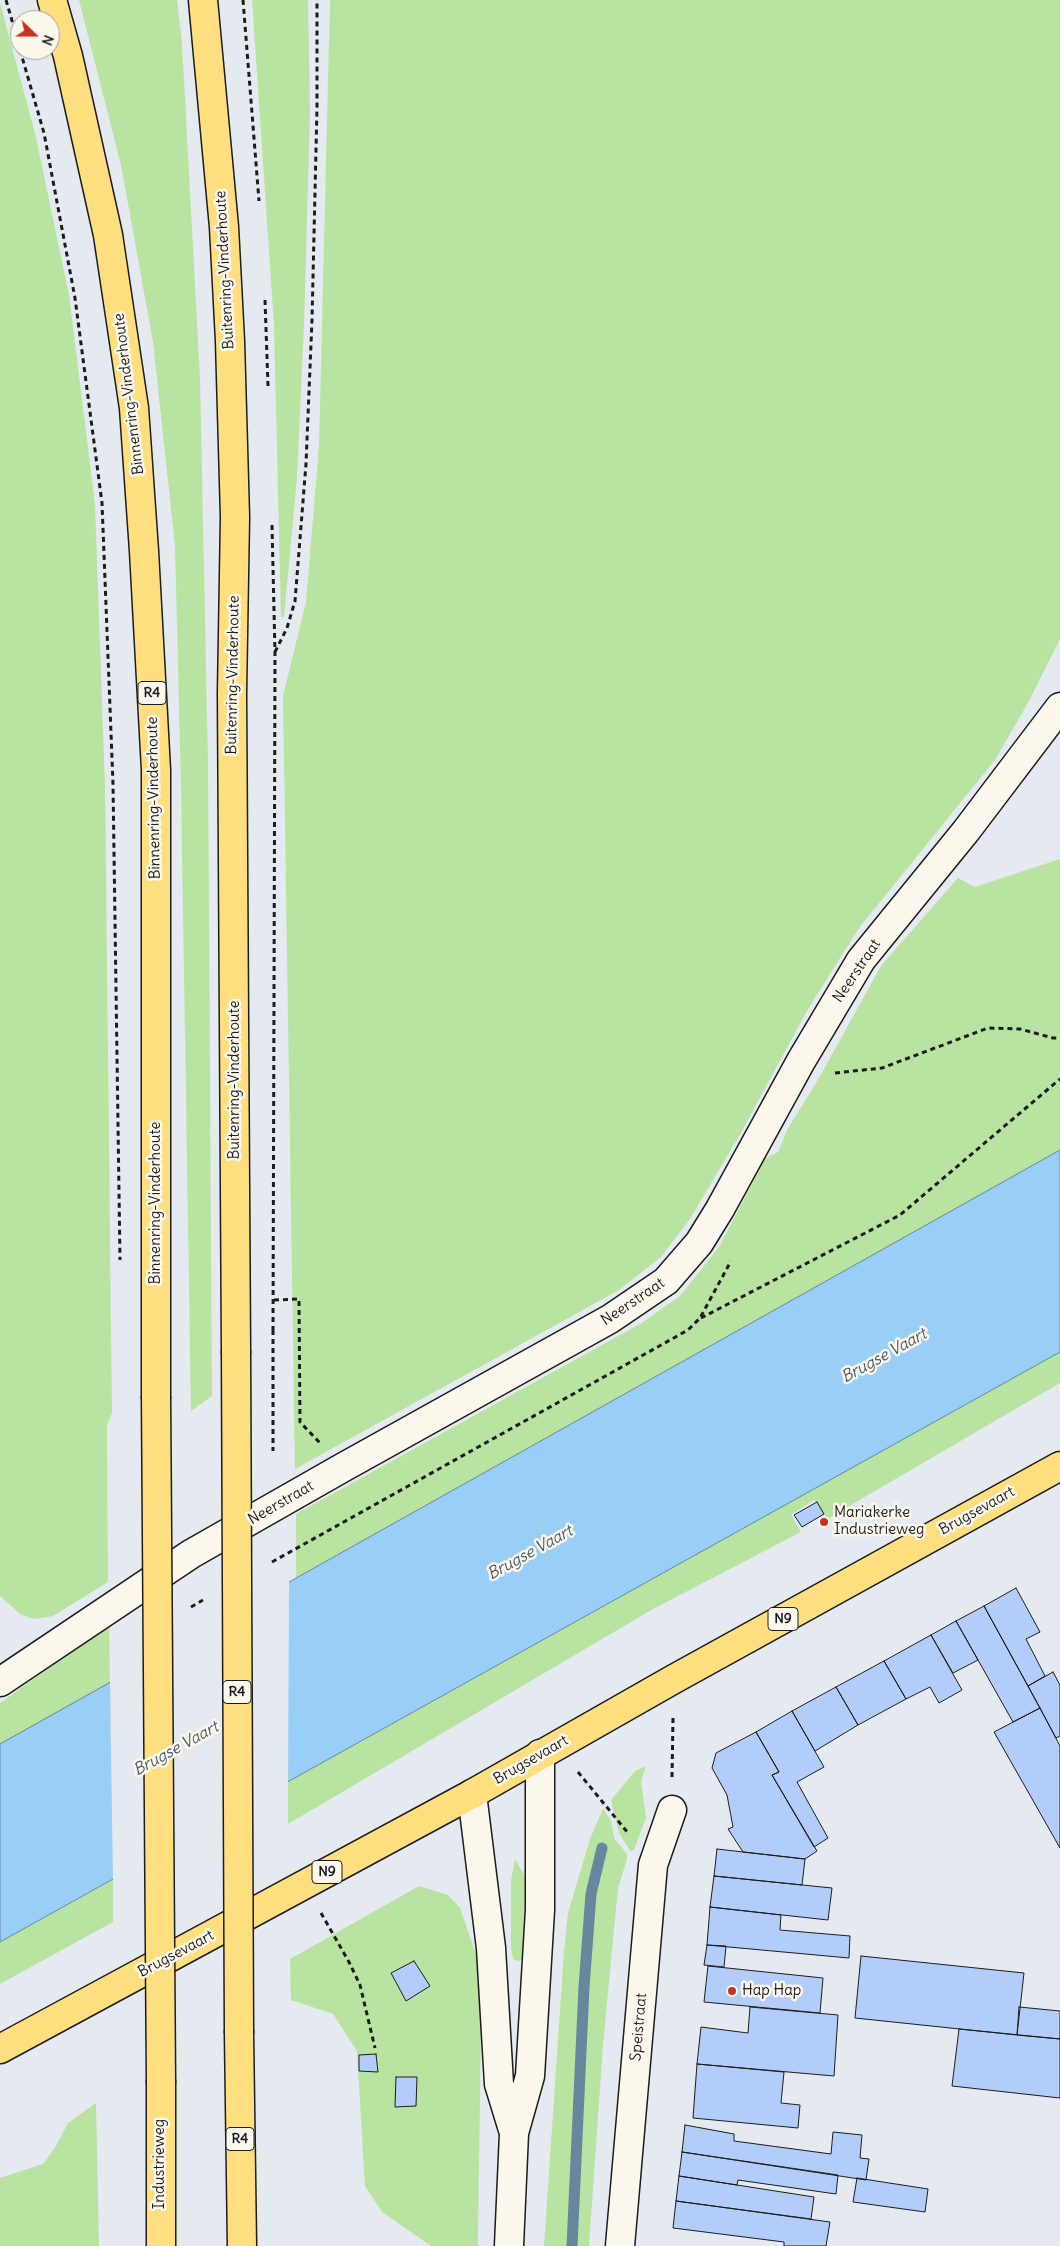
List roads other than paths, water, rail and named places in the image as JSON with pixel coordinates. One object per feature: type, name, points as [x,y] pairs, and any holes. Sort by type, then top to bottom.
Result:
[{"type":"main road","name":"Binnenring-Vinderhoute","points":[[52,0],[68,56],[108,235],[134,418],[156,770],[156,1396],[161,2083]]},
{"type":"main road","name":"Buitenring-Vinderhoute","points":[[203,0],[224,236],[235,517],[232,701],[239,2033],[242,2246]]},
{"type":"main road","name":"Brugsevaart","points":[[0,2049],[472,1794],[674,1678],[1060,1466]]},
{"type":"main road","name":"Industrieweg","points":[[161,2083],[161,2246]]},
{"type":"street","name":"Neerstraat","points":[[2,1675],[191,1554],[610,1319],[666,1281],[699,1243],[801,1061],[861,960],[966,831],[1060,707]]},
{"type":"street","points":[[509,2246],[514,2133],[530,2076],[547,1750]]},
{"type":"street","points":[[472,1794],[491,1948],[499,2084],[514,2133]]},
{"type":"street","name":"Speistraat","points":[[620,2246],[653,1865],[672,1810]]},
{"type":"water","name":"Brugse Vaart","points":[[1060,1150],[1060,1352],[0,1942],[0,1744]]},
{"type":"waterway","points":[[572,2246],[584,1987],[591,1894],[602,1848]]},
{"type":"place","name":"Mariakerke Industrieweg","points":[[824,1522]]},
{"type":"place","name":"Hap Hap","points":[[732,1991]]}]
